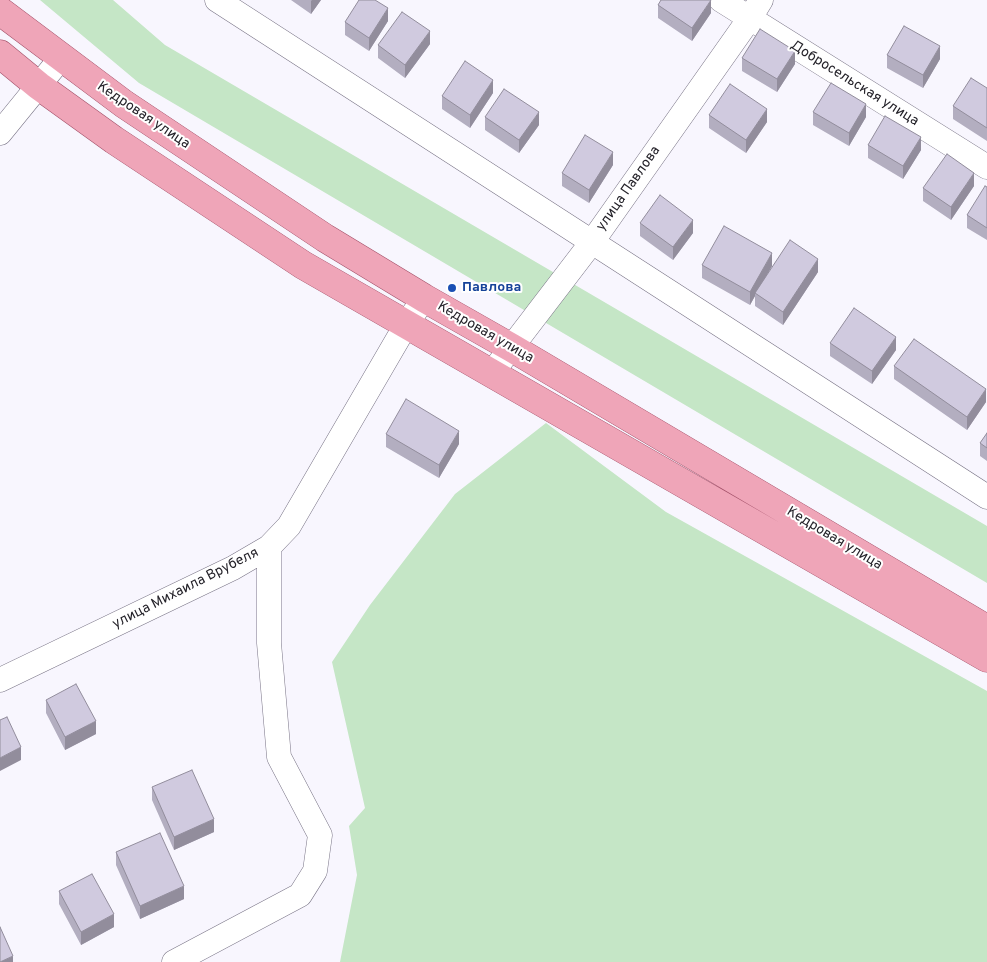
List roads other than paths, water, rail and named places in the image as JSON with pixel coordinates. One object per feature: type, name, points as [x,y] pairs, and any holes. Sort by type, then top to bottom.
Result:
[{"type":"main road","name":"Кедровая улица","points":[[0,11],[124,104],[325,238],[987,629]]},
{"type":"main road","name":"Кедровая улица","points":[[0,54],[39,86],[114,140],[303,265],[987,658]]},
{"type":"street","points":[[217,0],[987,497]]},
{"type":"street","name":"Добросельская улица","points":[[721,0],[755,9],[987,167]]},
{"type":"street","name":"улица Павлова","points":[[491,374],[592,242],[755,9]]},
{"type":"street","points":[[0,133],[61,58]]},
{"type":"street","name":"улица Михаила Врубеля","points":[[0,680],[233,568],[269,547],[289,526],[406,325],[424,298]]},
{"type":"street","points":[[174,962],[300,895],[315,871],[320,835],[279,758],[269,643],[269,547]]},
{"type":"place","name":"Павлова","points":[[452,288]]}]
